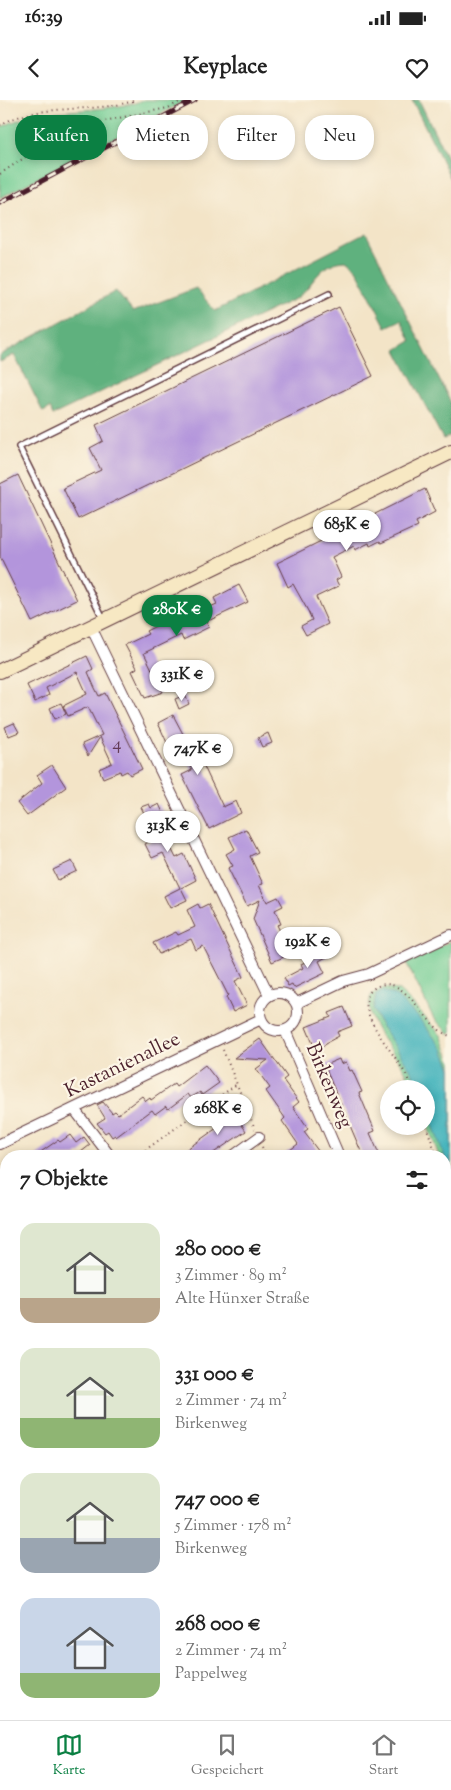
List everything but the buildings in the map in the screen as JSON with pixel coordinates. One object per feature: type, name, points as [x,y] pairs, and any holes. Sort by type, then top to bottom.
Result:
[{"type":"street","points":[[0,671],[451,452]]},
{"type":"street","points":[[98,624],[269,995]]},
{"type":"street","points":[[297,1003],[342,981],[369,974],[451,935]]},
{"type":"street","points":[[281,992],[287,994],[297,1003],[298,1014],[294,1024],[285,1030],[274,1030],[264,1024],[261,1019],[260,1008],[269,995],[281,992]]},
{"type":"street","name":"Kastanienallee","points":[[0,1144],[261,1019]]},
{"type":"street","name":"Birkenweg","points":[[285,1030],[336,1150]]},
{"type":"street","points":[[74,1109],[105,1150]]},
{"type":"street","points":[[241,1150],[258,1138]]},
{"type":"lane","points":[[98,624],[19,448],[329,294]]},
{"type":"path","points":[[0,125],[25,115],[45,111],[117,104],[136,100]]},
{"type":"path","points":[[0,174],[69,128],[168,108],[183,100]]},
{"type":"path","points":[[408,1080],[401,1066],[372,1022],[366,1007],[366,997],[370,991],[385,984],[395,986],[411,999],[441,1033],[451,1036]]},
{"type":"path","points":[[218,1039],[263,1150]]},
{"type":"path","points":[[145,1150],[237,1084]]},
{"type":"path","points":[[430,1135],[436,1150]]},
{"type":"green space","points":[[144,100],[187,100],[158,115],[117,115],[117,137],[107,142],[107,115],[38,115],[106,108]]},
{"type":"green space","points":[[412,100],[419,100],[451,166],[451,179]]},
{"type":"green space","points":[[15,121],[15,160],[73,160],[0,198],[0,128]]},
{"type":"green space","points":[[366,233],[451,403],[451,436],[443,439],[396,350],[411,341],[401,320],[386,327],[356,269],[346,261],[337,262],[323,269],[297,298],[53,415],[50,408],[43,412],[14,355],[0,362],[0,355],[116,291],[133,312],[196,288],[215,311]]},
{"type":"green space","points":[[451,941],[451,1033],[449,1034],[433,1017],[406,962]]},
{"type":"green space","points":[[384,988],[398,990],[441,1035],[451,1061],[451,1150],[437,1150],[431,1135],[435,1135],[435,1080],[410,1080],[377,1030],[369,1004],[371,995]]},
{"type":"water","points":[[383,991],[395,995],[418,1017],[443,1049],[451,1068],[451,1150],[442,1150],[435,1131],[435,1080],[415,1080],[373,1009],[376,995]]},
{"type":"railway","points":[[0,203],[195,100]]}]
